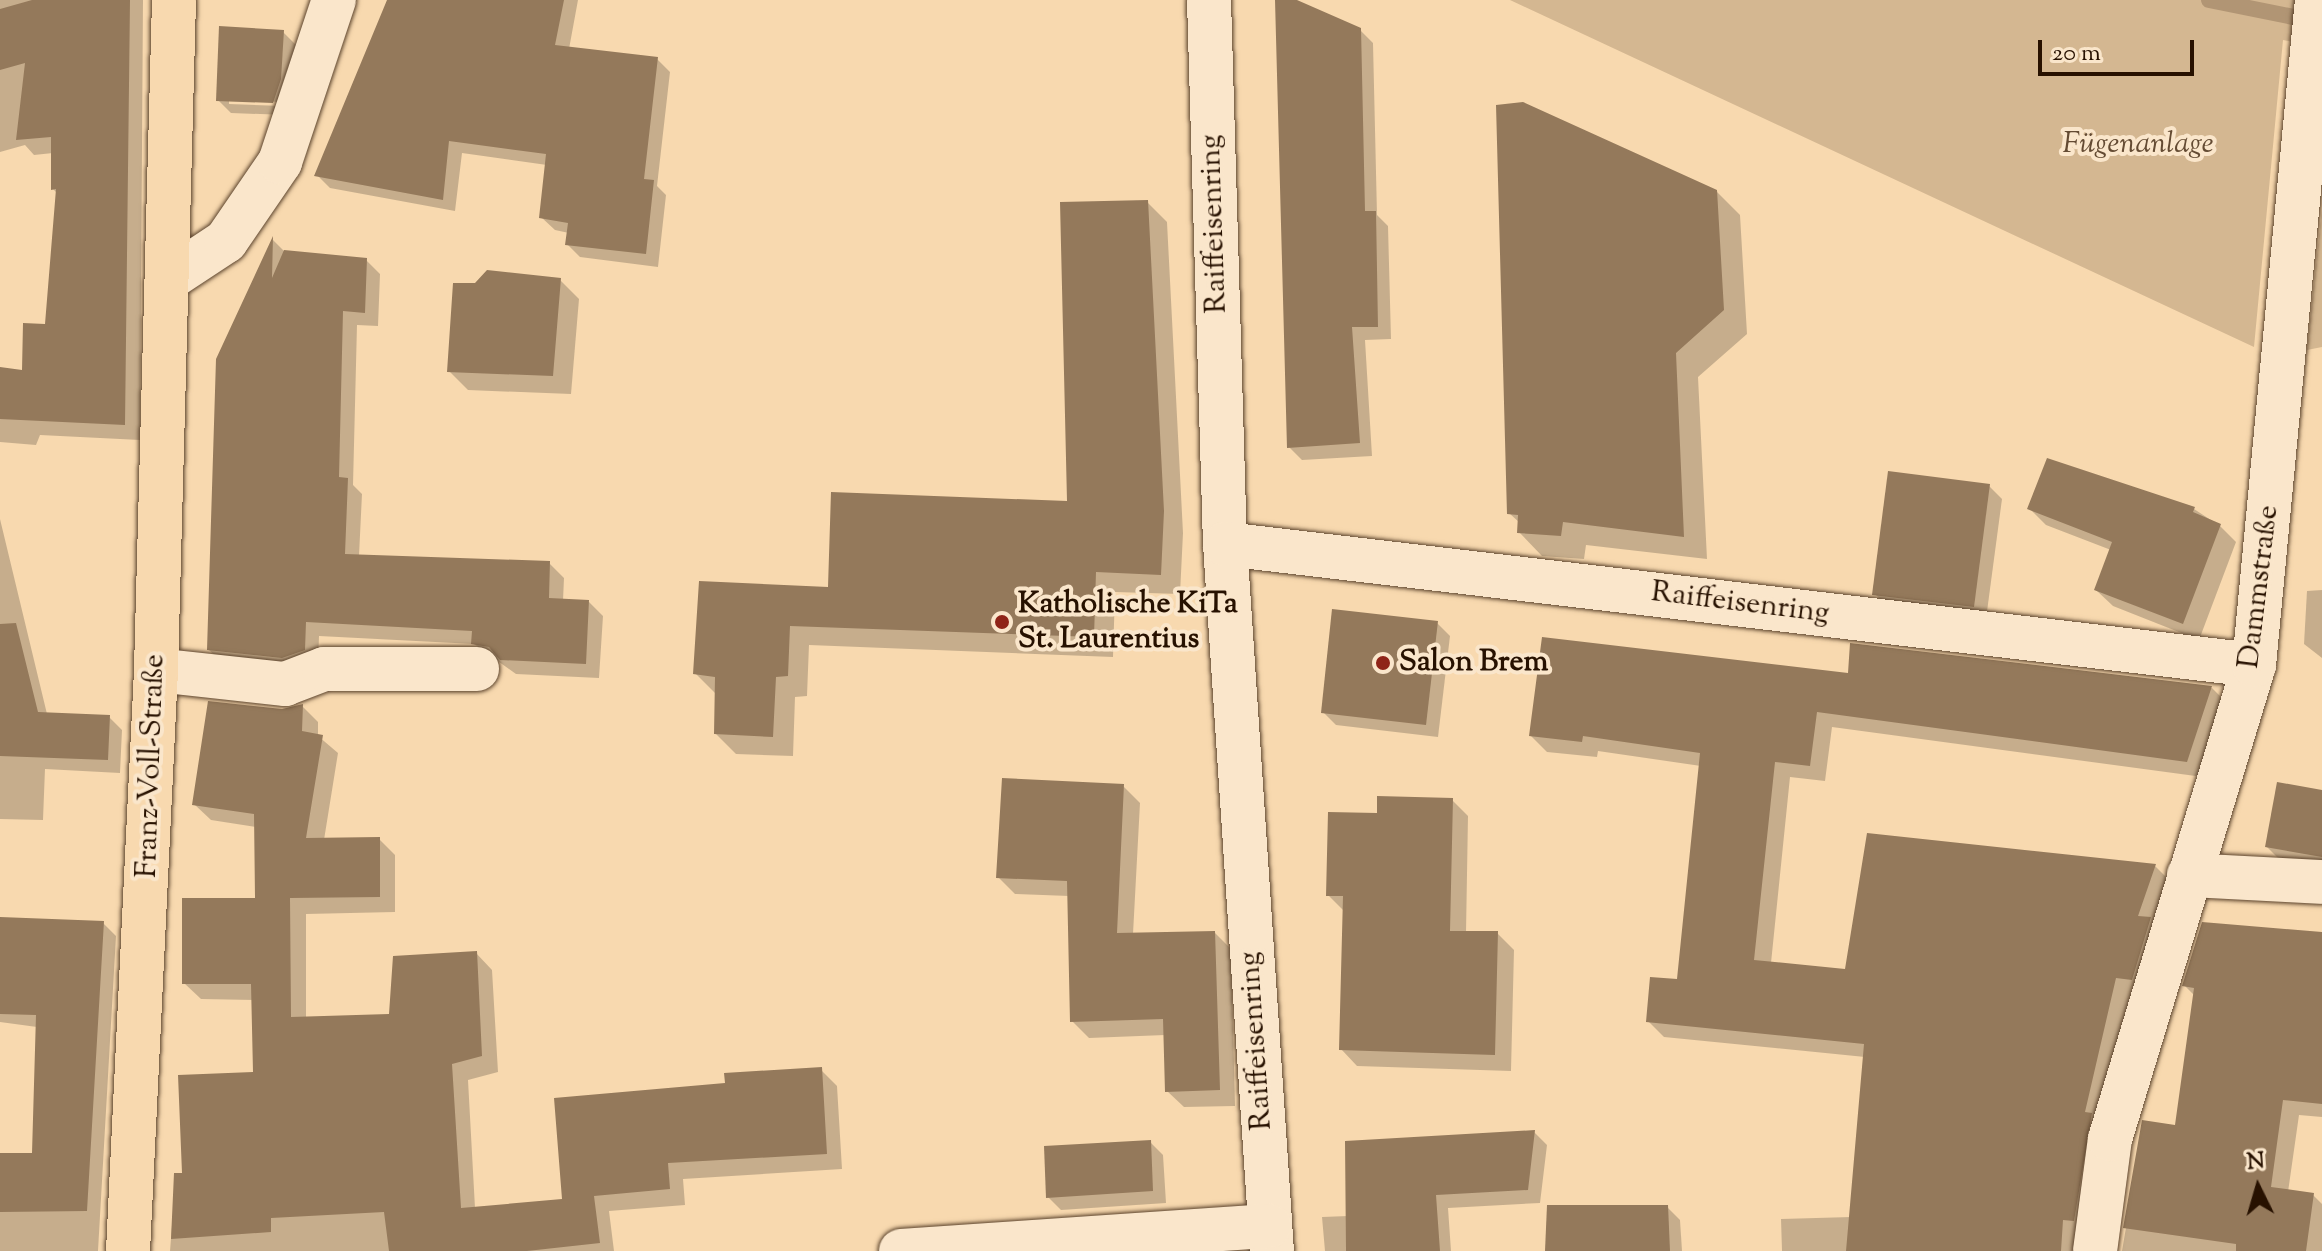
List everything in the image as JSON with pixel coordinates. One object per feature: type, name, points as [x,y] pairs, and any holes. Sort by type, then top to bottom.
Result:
[{"type":"main road","name":"Franz-Voll-Straße","points":[[128,1251],[156,670],[174,0]]},
{"type":"street","points":[[167,280],[226,241],[280,162],[334,0]]},
{"type":"street","name":"Raiffeisenring","points":[[1209,0],[1225,544],[1270,1239]]},
{"type":"street","name":"Dammstraße","points":[[2095,1251],[2110,1139],[2254,665],[2317,0]]},
{"type":"street","name":"Raiffeisenring","points":[[1225,544],[2254,665]]},
{"type":"street","points":[[156,670],[285,684],[324,669],[477,669]]},
{"type":"street","points":[[2189,875],[2322,882]]},
{"type":"street","points":[[901,1251],[1270,1239]]},
{"type":"green space","name":"Fügenanlage","points":[[1510,0],[2322,0],[2322,48],[2283,40],[2254,347]]},
{"type":"green space","points":[[2322,208],[2322,347],[2307,350]]},
{"type":"building","points":[[32,0],[130,0],[125,425],[0,419],[0,367],[22,370],[23,323],[45,324],[56,189],[51,190],[51,137],[16,140],[25,63],[0,70],[0,9]]},
{"type":"building","points":[[387,0],[564,0],[555,45],[658,57],[644,179],[654,180],[646,254],[565,245],[568,223],[539,218],[546,154],[449,141],[443,200],[314,176]]},
{"type":"building","points":[[1275,0],[1297,0],[1361,28],[1365,211],[1376,211],[1378,327],[1352,327],[1360,443],[1287,448]]},
{"type":"building","points":[[219,26],[284,30],[281,79],[273,103],[216,101]]},
{"type":"building","points":[[1523,102],[1717,190],[1724,310],[1676,353],[1684,537],[1563,522],[1561,536],[1517,533],[1518,515],[1507,514],[1496,105]]},
{"type":"building","points":[[1148,200],[1164,511],[1161,575],[1096,572],[1094,637],[790,626],[788,676],[776,677],[773,737],[714,734],[715,677],[693,674],[699,581],[828,587],[831,492],[1067,501],[1060,202]]},
{"type":"building","points":[[273,236],[272,278],[284,250],[367,258],[365,313],[343,311],[339,477],[348,478],[345,554],[550,561],[549,598],[589,600],[586,664],[500,660],[489,647],[471,644],[472,631],[306,622],[305,650],[282,658],[207,650],[216,359]]},
{"type":"building","points":[[487,270],[561,278],[553,376],[447,372],[453,283],[475,283]]},
{"type":"building","points":[[2047,458],[2195,507],[2193,512],[2221,524],[2183,624],[2094,590],[2112,542],[2027,509]]},
{"type":"building","points":[[1888,471],[1990,484],[1974,607],[1872,595]]},
{"type":"building","points":[[1332,609],[1438,621],[1426,725],[1321,713]]},
{"type":"building","points":[[16,623],[38,712],[110,715],[108,760],[0,756],[0,624]]},
{"type":"building","points":[[1542,637],[1848,673],[1850,643],[2212,686],[2187,762],[1817,712],[1810,766],[1775,762],[1754,960],[1845,969],[1867,833],[2156,864],[2138,916],[2151,917],[2132,980],[2116,978],[2085,1112],[2092,1113],[2074,1221],[2063,1220],[2061,1251],[1846,1251],[1864,1044],[1646,1022],[1650,977],[1677,979],[1700,753],[1583,736],[1582,742],[1529,736]]},
{"type":"building","points":[[208,701],[282,709],[303,704],[302,731],[323,735],[306,838],[380,837],[380,897],[290,898],[291,1017],[389,1014],[393,956],[477,951],[482,1056],[452,1064],[461,1208],[562,1199],[554,1098],[725,1083],[724,1073],[822,1067],[827,1154],[668,1163],[670,1189],[594,1196],[600,1243],[527,1251],[389,1251],[384,1212],[271,1218],[271,1232],[171,1239],[174,1173],[182,1173],[178,1075],[253,1072],[251,984],[182,984],[182,898],[255,898],[254,814],[192,805]]},
{"type":"building","points":[[1002,778],[1124,784],[1117,933],[1215,931],[1220,1090],[1165,1092],[1163,1019],[1070,1022],[1067,881],[996,878]]},
{"type":"building","points":[[2277,782],[2322,790],[2322,857],[2265,847]]},
{"type":"building","points":[[1377,796],[1453,798],[1450,931],[1498,931],[1495,1055],[1339,1050],[1343,896],[1326,896],[1328,812],[1377,813]]},
{"type":"building","points":[[0,917],[104,921],[87,1211],[0,1212],[0,1153],[32,1153],[36,1015],[0,1014]]},
{"type":"building","points":[[2202,922],[2322,932],[2322,1104],[2283,1100],[2271,1187],[2314,1193],[2306,1251],[2236,1251],[2236,1244],[2123,1228],[2142,1120],[2175,1125],[2194,988],[2182,986]]},
{"type":"building","points":[[1535,1130],[1528,1190],[1436,1195],[1440,1251],[1346,1251],[1345,1141]]},
{"type":"building","points":[[1151,1140],[1153,1191],[1046,1198],[1044,1146]]},
{"type":"building","points":[[1547,1205],[1668,1205],[1670,1251],[1545,1251]]},
{"type":"waterway","points":[[2209,0],[2313,21]]},
{"type":"place","name":"Katholische KiTa St. Laurentius","points":[[1002,622]]},
{"type":"place","name":"Salon Brem","points":[[1383,663]]}]
